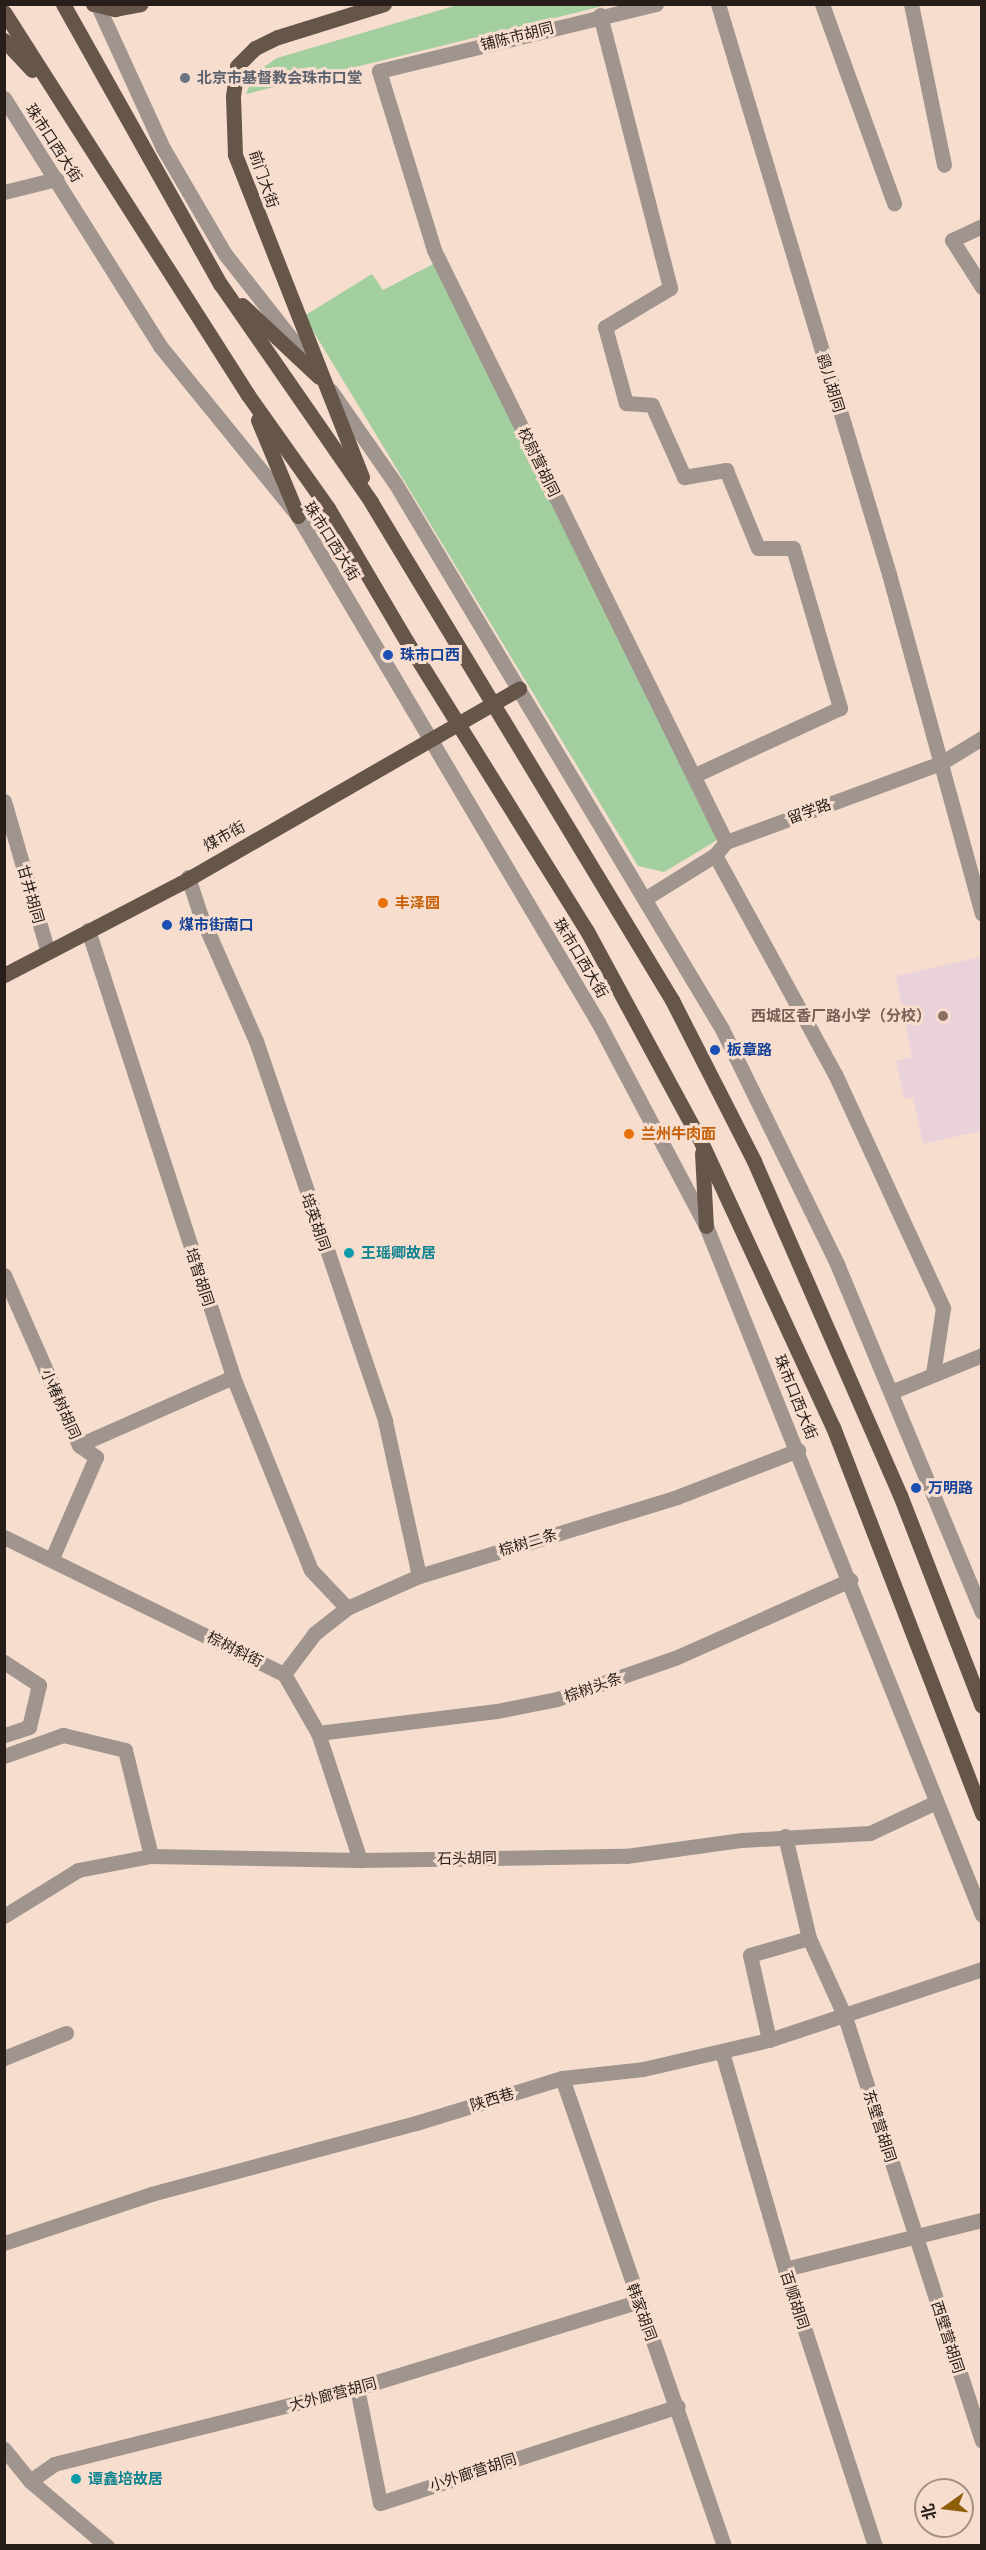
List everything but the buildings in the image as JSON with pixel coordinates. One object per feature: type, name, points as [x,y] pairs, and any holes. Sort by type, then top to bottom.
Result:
[{"type":"main road","points":[[63,4],[221,285],[371,502],[672,1000],[754,1161],[896,1486],[981,1706]]},
{"type":"main road","points":[[97,6],[141,4]]},
{"type":"main road","name":"前门大街","points":[[324,381],[235,154],[233,96],[237,66],[255,48],[278,37],[384,4]]},
{"type":"main road","points":[[4,12],[53,91]]},
{"type":"main road","points":[[4,40],[53,91]]},
{"type":"main road","name":"珠市口西大街","points":[[53,91],[248,395],[328,508],[587,931],[702,1144],[832,1427],[981,1814]]},
{"type":"main road","points":[[221,285],[324,381],[371,502]]},
{"type":"main road","points":[[248,395],[298,516]]},
{"type":"main road","name":"煤市街","points":[[4,975],[188,877],[519,689]]},
{"type":"main road","points":[[702,1144],[706,1226]]},
{"type":"street","name":"铺陈市胡同","points":[[378,71],[600,15],[656,4]]},
{"type":"street","name":"鹞儿胡同","points":[[718,4],[889,574],[981,913]]},
{"type":"street","points":[[822,4],[894,203]]},
{"type":"street","points":[[911,4],[944,165]]},
{"type":"street","points":[[97,6],[163,148],[225,254],[324,381],[395,483],[646,898],[722,1029],[837,1264],[981,1612]]},
{"type":"street","points":[[600,15],[670,288],[605,327],[626,404],[652,405],[684,477],[726,470],[758,548],[793,548],[840,708],[695,775]]},
{"type":"street","name":"校尉营胡同","points":[[378,71],[434,250],[695,775],[726,842]]},
{"type":"street","name":"珠市口西大街","points":[[4,98],[160,346],[298,516],[598,1022],[706,1226],[850,1580],[981,1915]]},
{"type":"street","points":[[4,192],[56,179]]},
{"type":"street","points":[[981,226],[952,240],[981,287]]},
{"type":"street","name":"留学路","points":[[726,842],[941,763],[981,738]]},
{"type":"street","name":"甘井胡同","points":[[4,801],[48,952]]},
{"type":"street","points":[[646,898],[716,855],[726,842]]},
{"type":"street","points":[[716,855],[835,1074],[943,1308],[933,1373]]},
{"type":"street","name":"培英胡同","points":[[188,877],[200,914],[256,1041],[385,1421],[419,1576]]},
{"type":"street","name":"培智胡同","points":[[88,930],[233,1377],[311,1570],[347,1608]]},
{"type":"street","name":"小椿树胡同","points":[[4,1275],[79,1445],[96,1457],[52,1558]]},
{"type":"street","points":[[891,1392],[981,1355]]},
{"type":"street","points":[[79,1445],[233,1377]]},
{"type":"street","name":"棕树二条","points":[[284,1674],[315,1633],[347,1608],[419,1576],[677,1497],[798,1450]]},
{"type":"street","name":"棕树斜街","points":[[4,1537],[52,1558],[284,1674]]},
{"type":"street","name":"棕树头条","points":[[318,1733],[497,1711],[557,1700],[675,1658],[850,1580]]},
{"type":"street","points":[[4,1662],[39,1684],[29,1727],[4,1735]]},
{"type":"street","points":[[284,1674],[318,1733],[360,1860]]},
{"type":"street","points":[[4,1756],[63,1735],[125,1750],[151,1856]]},
{"type":"street","name":"石头胡同","points":[[4,1916],[78,1870],[151,1856],[360,1860],[626,1856],[785,1836],[870,1833],[936,1802]]},
{"type":"street","name":"东壁营胡同","points":[[785,1836],[809,1938],[844,2017],[915,2235]]},
{"type":"street","points":[[769,2040],[750,1955],[809,1938]]},
{"type":"street","name":"陕西巷","points":[[4,2243],[151,2194],[416,2122],[562,2078],[643,2069],[769,2040],[844,2017],[981,1969]]},
{"type":"street","points":[[4,2058],[66,2033]]},
{"type":"street","name":"百顺胡同","points":[[722,2052],[785,2269],[875,2546]]},
{"type":"street","name":"韩家胡同","points":[[562,2078],[637,2302],[678,2406],[724,2546]]},
{"type":"street","points":[[785,2269],[981,2220]]},
{"type":"street","name":"西壁营胡同","points":[[915,2235],[981,2440]]},
{"type":"street","name":"大外廊营胡同","points":[[30,2481],[54,2464],[357,2388],[637,2302]]},
{"type":"street","name":"小外廊营胡同","points":[[357,2388],[380,2503],[678,2406]]},
{"type":"street","points":[[8,2461],[107,2546]]},
{"type":"shaded area","name":"西城区香厂路小学（分校）","points":[[981,957],[981,1131],[923,1144],[913,1097],[904,1099],[896,1061],[912,1057],[896,976]]},
{"type":"green space","points":[[461,4],[607,5],[246,94],[255,73],[277,58]]},
{"type":"green space","points":[[437,262],[719,839],[664,872],[638,866],[304,316],[372,274],[383,290]]},
{"type":"place","name":"北京市基督教会珠市口堂","points":[[185,78]]},
{"type":"place","name":"珠市口西","points":[[388,655]]},
{"type":"place","name":"丰泽园","points":[[383,903]]},
{"type":"place","name":"煤市街南口","points":[[167,925]]},
{"type":"place","name":"西城区香厂路小学（分校）","points":[[943,1016]]},
{"type":"place","name":"板章路","points":[[715,1050]]},
{"type":"place","name":"兰州牛肉面","points":[[629,1134]]},
{"type":"place","name":"王瑶卿故居","points":[[349,1253]]},
{"type":"place","name":"万明路","points":[[916,1488]]},
{"type":"place","name":"谭鑫培故居","points":[[76,2479]]}]
